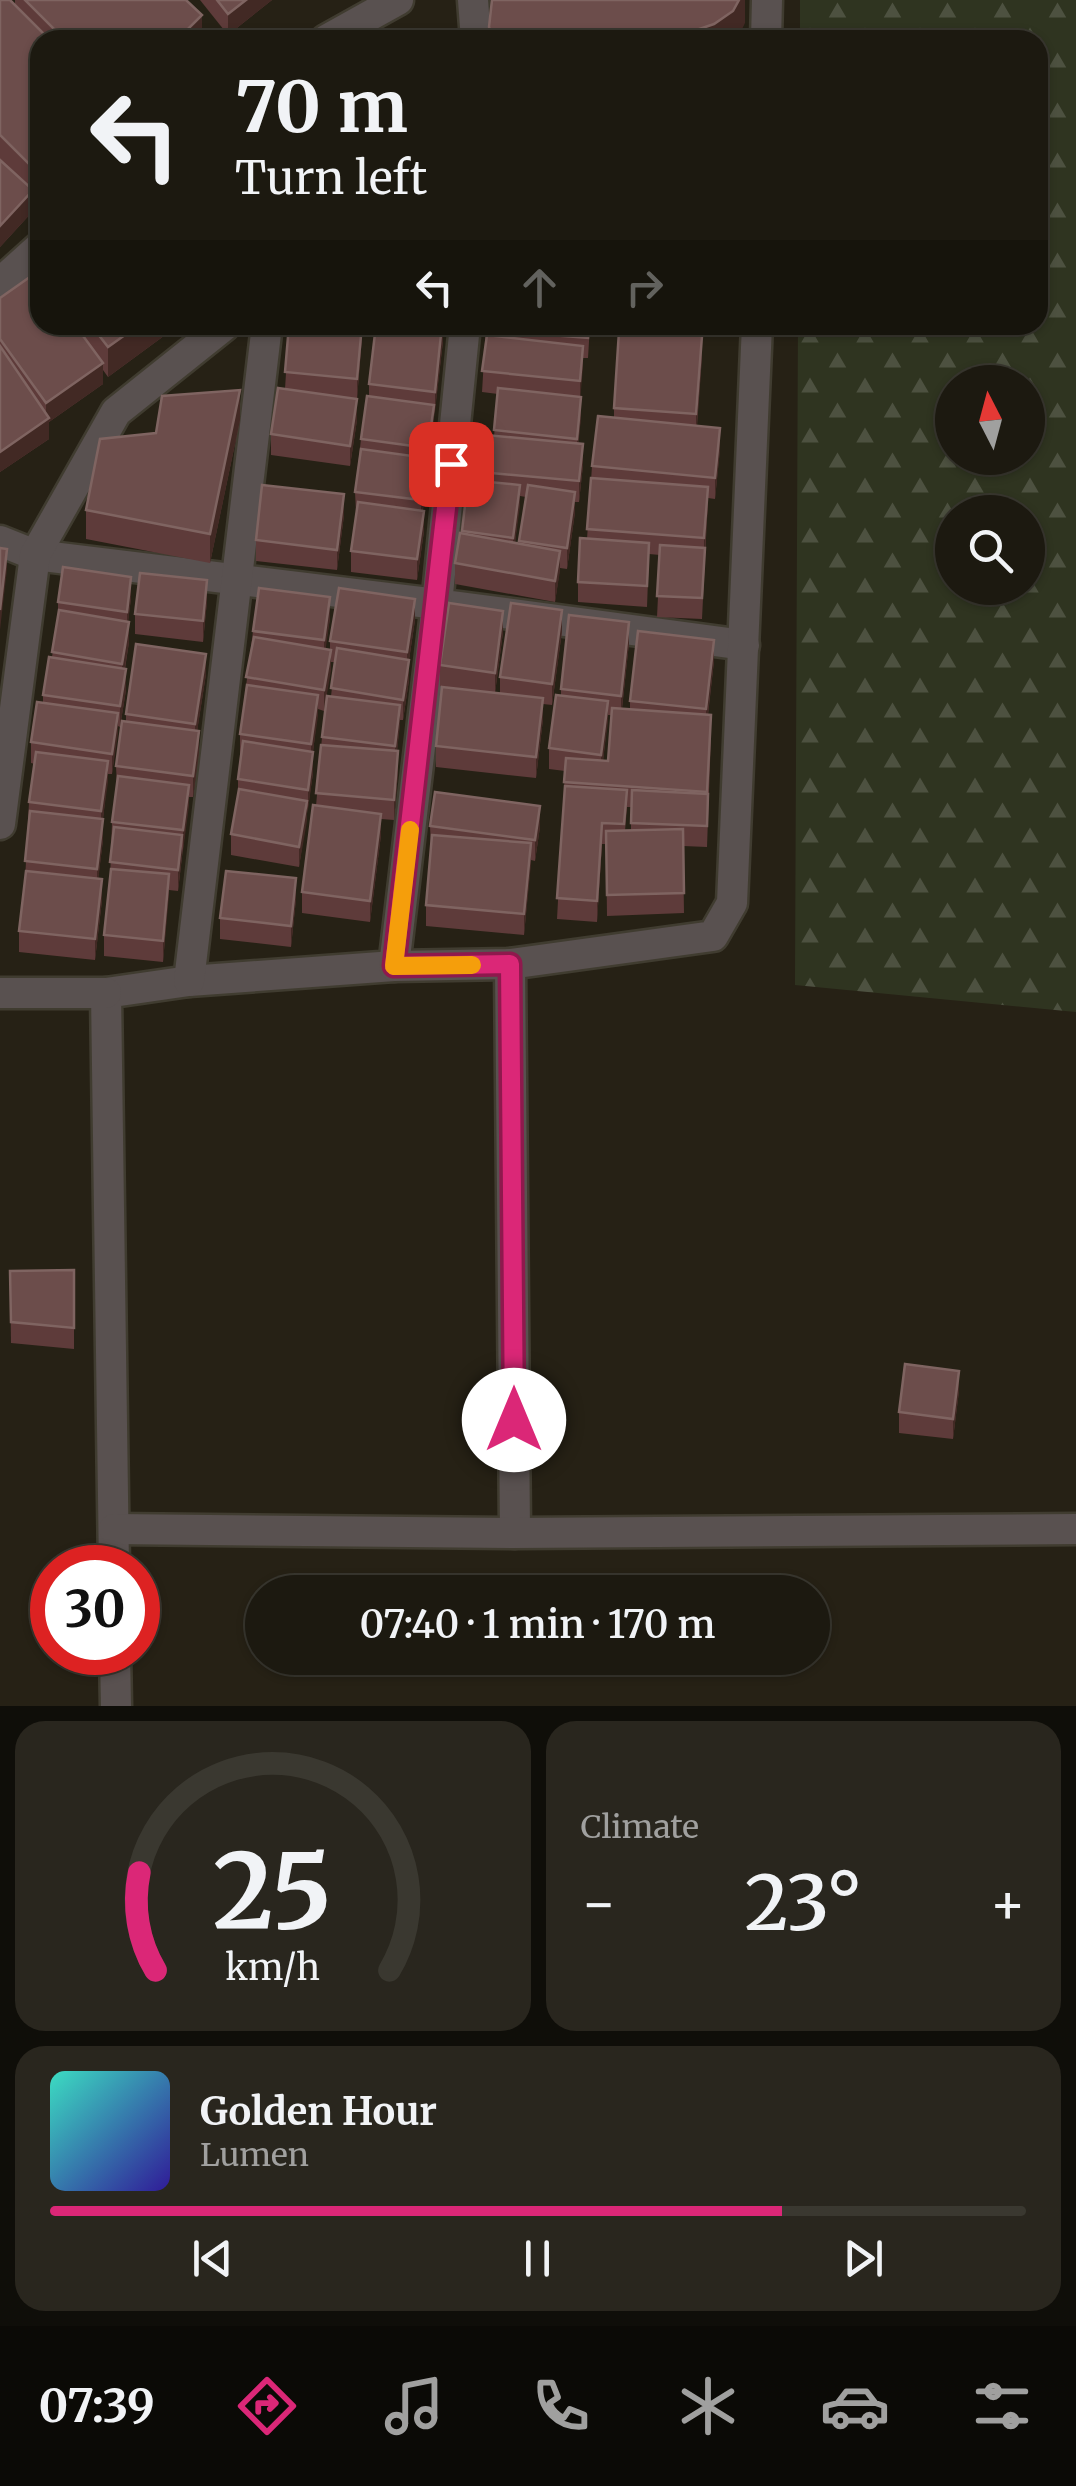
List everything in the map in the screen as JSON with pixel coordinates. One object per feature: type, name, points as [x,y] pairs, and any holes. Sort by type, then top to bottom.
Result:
[{"type":"street","points":[[344,30],[398,0]]},
{"type":"street","points":[[473,0],[475,30]]},
{"type":"street","points":[[766,0],[766,30]]},
{"type":"street","points":[[0,282],[30,256]]},
{"type":"street","points":[[0,824],[36,556],[116,412],[212,335]]},
{"type":"street","points":[[189,981],[266,335]]},
{"type":"street","points":[[394,966],[437,604],[463,335]]},
{"type":"street","points":[[0,993],[106,993],[189,981],[394,966],[510,964],[714,936],[732,902],[756,335]]},
{"type":"street","points":[[0,541],[36,556],[744,645]]},
{"type":"street","points":[[510,964],[515,1534]]},
{"type":"street","points":[[106,993],[114,1545]]},
{"type":"street","points":[[114,1529],[515,1534],[1076,1528]]},
{"type":"street","points":[[115,1675],[116,1706]]},
{"type":"green space","points":[[800,0],[1076,0],[1076,1012],[795,985],[798,335],[1048,335],[1048,30],[800,30]]},
{"type":"building","points":[[0,0],[10,0],[40,30],[30,30],[30,165],[0,135]]},
{"type":"building","points":[[25,0],[186,0],[202,15],[187,30],[55,30]]},
{"type":"building","points":[[217,0],[246,0],[228,14]]},
{"type":"building","points":[[492,0],[739,0],[733,11],[696,30],[489,27]]},
{"type":"building","points":[[0,160],[30,187],[30,193],[0,226]]},
{"type":"building","points":[[30,277],[30,335],[82,335],[103,363],[46,403],[0,339],[0,298]]},
{"type":"building","points":[[99,335],[125,335],[108,347]]},
{"type":"building","points":[[288,335],[361,335],[357,379],[285,372]]},
{"type":"building","points":[[375,335],[441,335],[435,392],[369,384]]},
{"type":"building","points":[[487,335],[583,346],[580,381],[482,371]]},
{"type":"building","points":[[619,335],[702,336],[696,414],[614,408]]},
{"type":"building","points":[[0,346],[49,418],[0,452]]},
{"type":"building","points":[[278,388],[357,399],[350,446],[271,434]]},
{"type":"building","points":[[498,388],[581,397],[577,439],[494,430]]},
{"type":"building","points":[[240,390],[210,534],[86,510],[100,439],[156,433],[162,396]]},
{"type":"building","points":[[367,396],[434,405],[428,448],[361,439]]},
{"type":"building","points":[[598,416],[720,428],[715,478],[592,466]]},
{"type":"building","points":[[474,434],[583,444],[579,481],[470,471]]},
{"type":"building","points":[[361,449],[427,458],[421,500],[355,492]]},
{"type":"building","points":[[591,478],[708,487],[704,538],[587,529]]},
{"type":"building","points":[[468,480],[520,485],[513,538],[462,531]]},
{"type":"building","points":[[262,485],[344,494],[337,550],[256,540]]},
{"type":"building","points":[[528,485],[575,492],[567,548],[519,541]]},
{"type":"building","points":[[358,502],[424,511],[417,559],[351,551]]},
{"type":"building","points":[[460,533],[560,551],[555,581],[455,563]]},
{"type":"building","points":[[580,538],[649,543],[647,586],[578,582]]},
{"type":"building","points":[[660,545],[705,548],[702,598],[657,596]]},
{"type":"building","points":[[0,548],[7,549],[0,610]]},
{"type":"building","points":[[63,567],[131,577],[127,612],[58,602]]},
{"type":"building","points":[[140,573],[207,580],[203,621],[135,614]]},
{"type":"building","points":[[259,588],[330,597],[324,640],[253,631]]},
{"type":"building","points":[[339,588],[415,599],[407,652],[330,641]]},
{"type":"building","points":[[449,603],[503,611],[495,673],[440,665]]},
{"type":"building","points":[[511,603],[562,610],[552,684],[500,677]]},
{"type":"building","points":[[59,610],[129,622],[122,664],[52,652]]},
{"type":"building","points":[[569,615],[629,622],[621,696],[561,689]]},
{"type":"building","points":[[638,631],[714,640],[706,709],[630,701]]},
{"type":"building","points":[[254,637],[331,650],[324,690],[246,677]]},
{"type":"building","points":[[136,644],[206,654],[195,724],[126,714]]},
{"type":"building","points":[[337,648],[409,660],[403,700],[331,688]]},
{"type":"building","points":[[49,657],[126,669],[120,706],[43,695]]},
{"type":"building","points":[[247,685],[318,695],[311,744],[240,734]]},
{"type":"building","points":[[442,687],[543,698],[536,757],[436,746]]},
{"type":"building","points":[[556,695],[608,701],[601,755],[549,748]]},
{"type":"building","points":[[327,696],[400,705],[395,746],[322,737]]},
{"type":"building","points":[[37,702],[118,713],[112,754],[31,742]]},
{"type":"building","points":[[612,708],[711,715],[707,792],[564,782],[566,758],[608,761]]},
{"type":"building","points":[[122,721],[199,731],[193,776],[116,766]]},
{"type":"building","points":[[243,741],[313,752],[308,790],[238,779]]},
{"type":"building","points":[[321,745],[398,751],[394,800],[316,793]]},
{"type":"building","points":[[36,752],[108,761],[101,811],[29,802]]},
{"type":"building","points":[[118,776],[189,785],[183,830],[112,822]]},
{"type":"building","points":[[565,786],[627,790],[624,824],[602,823],[597,901],[557,898]]},
{"type":"building","points":[[239,789],[307,801],[299,847],[231,834]]},
{"type":"building","points":[[632,790],[708,794],[707,826],[631,823]]},
{"type":"building","points":[[435,792],[540,806],[535,840],[430,826]]},
{"type":"building","points":[[313,805],[381,814],[370,901],[302,892]]},
{"type":"building","points":[[30,811],[103,819],[97,869],[25,861]]},
{"type":"building","points":[[114,827],[182,835],[178,870],[110,862]]},
{"type":"building","points":[[683,829],[684,893],[607,895],[606,831]]},
{"type":"building","points":[[432,835],[531,843],[524,914],[426,905]]},
{"type":"building","points":[[111,869],[169,874],[163,941],[104,935]]},
{"type":"building","points":[[26,871],[102,879],[95,939],[19,931]]},
{"type":"building","points":[[226,871],[296,878],[291,926],[220,918]]},
{"type":"building","points":[[74,1270],[74,1328],[11,1322],[10,1271]]},
{"type":"building","points":[[905,1364],[959,1371],[953,1419],[899,1412]]},
{"type":"slow traffic","points":[[410,830],[394,966],[472,965]]},
{"type":"route","points":[[451,464],[394,966],[510,964],[514,1420]]}]
